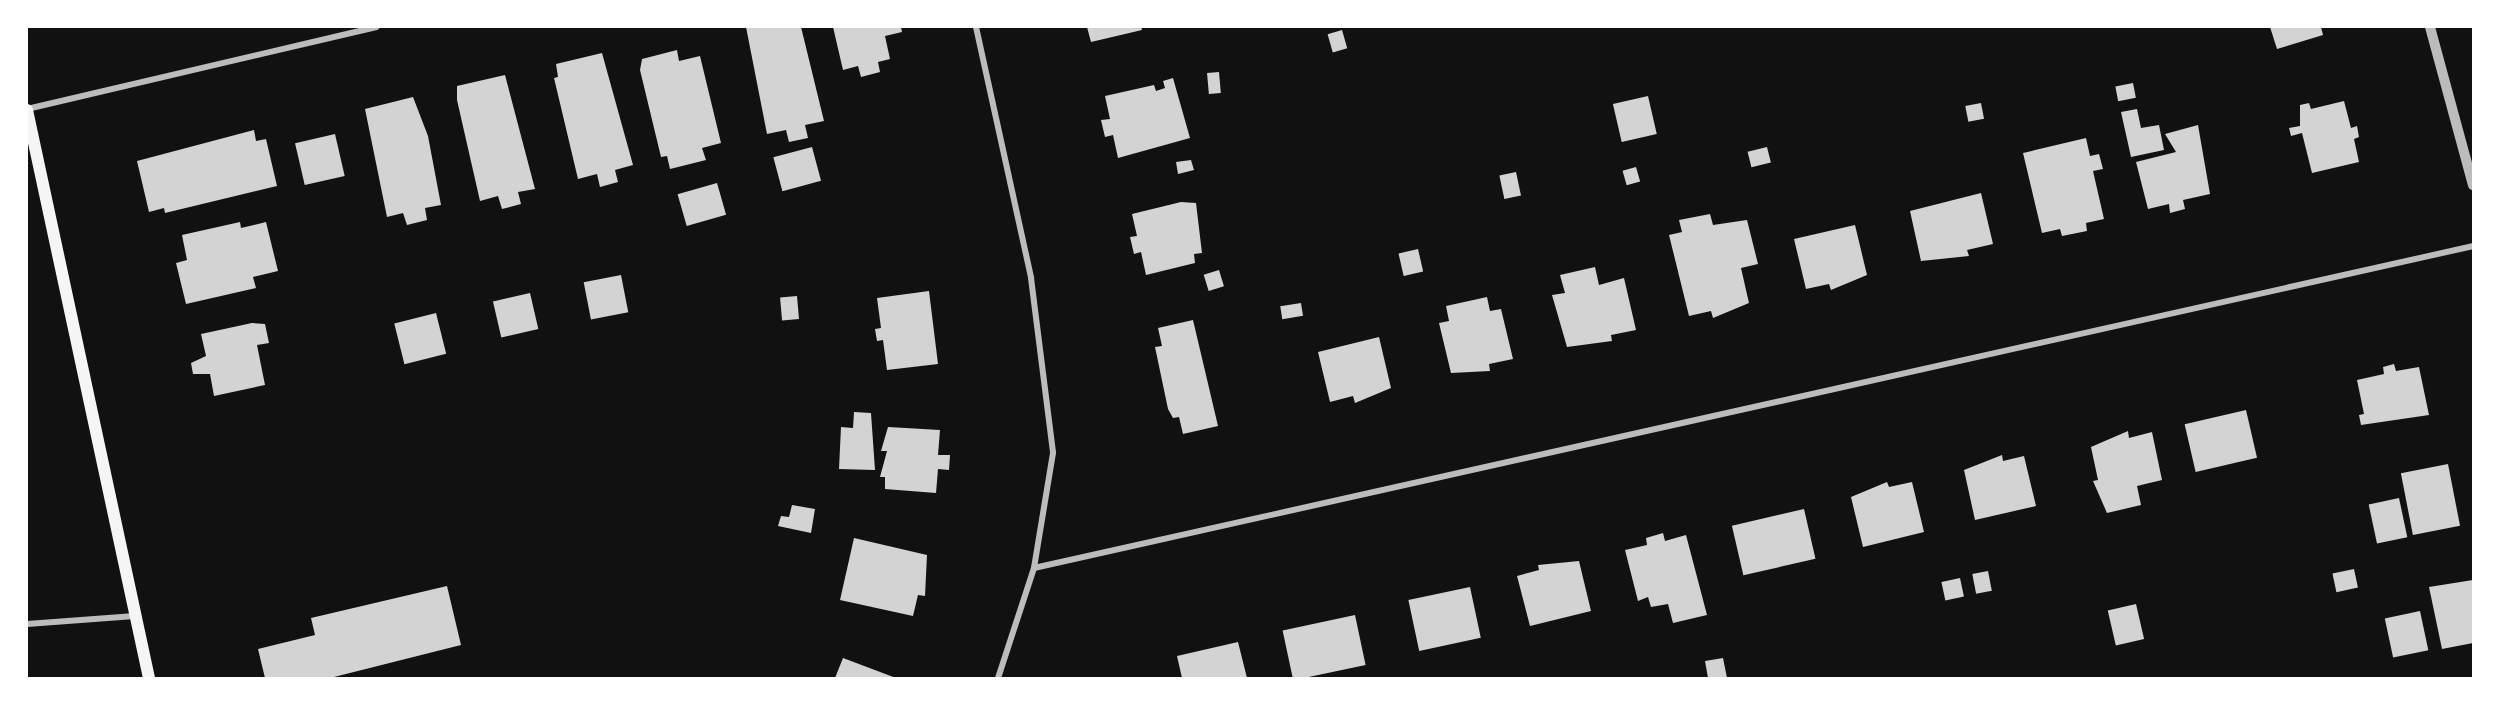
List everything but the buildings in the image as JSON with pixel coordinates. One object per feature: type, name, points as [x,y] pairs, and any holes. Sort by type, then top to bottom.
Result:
[{"type":"main road","points":[[27,110],[150,678]]},
{"type":"street","points":[[27,110],[377,27]]},
{"type":"street","points":[[976,27],[1031,278],[1047,382],[1053,453],[1034,568],[998,678]]},
{"type":"street","points":[[2430,27],[2473,185]]},
{"type":"street","points":[[1034,568],[2473,246]]},
{"type":"street","points":[[27,624],[136,616]]}]
